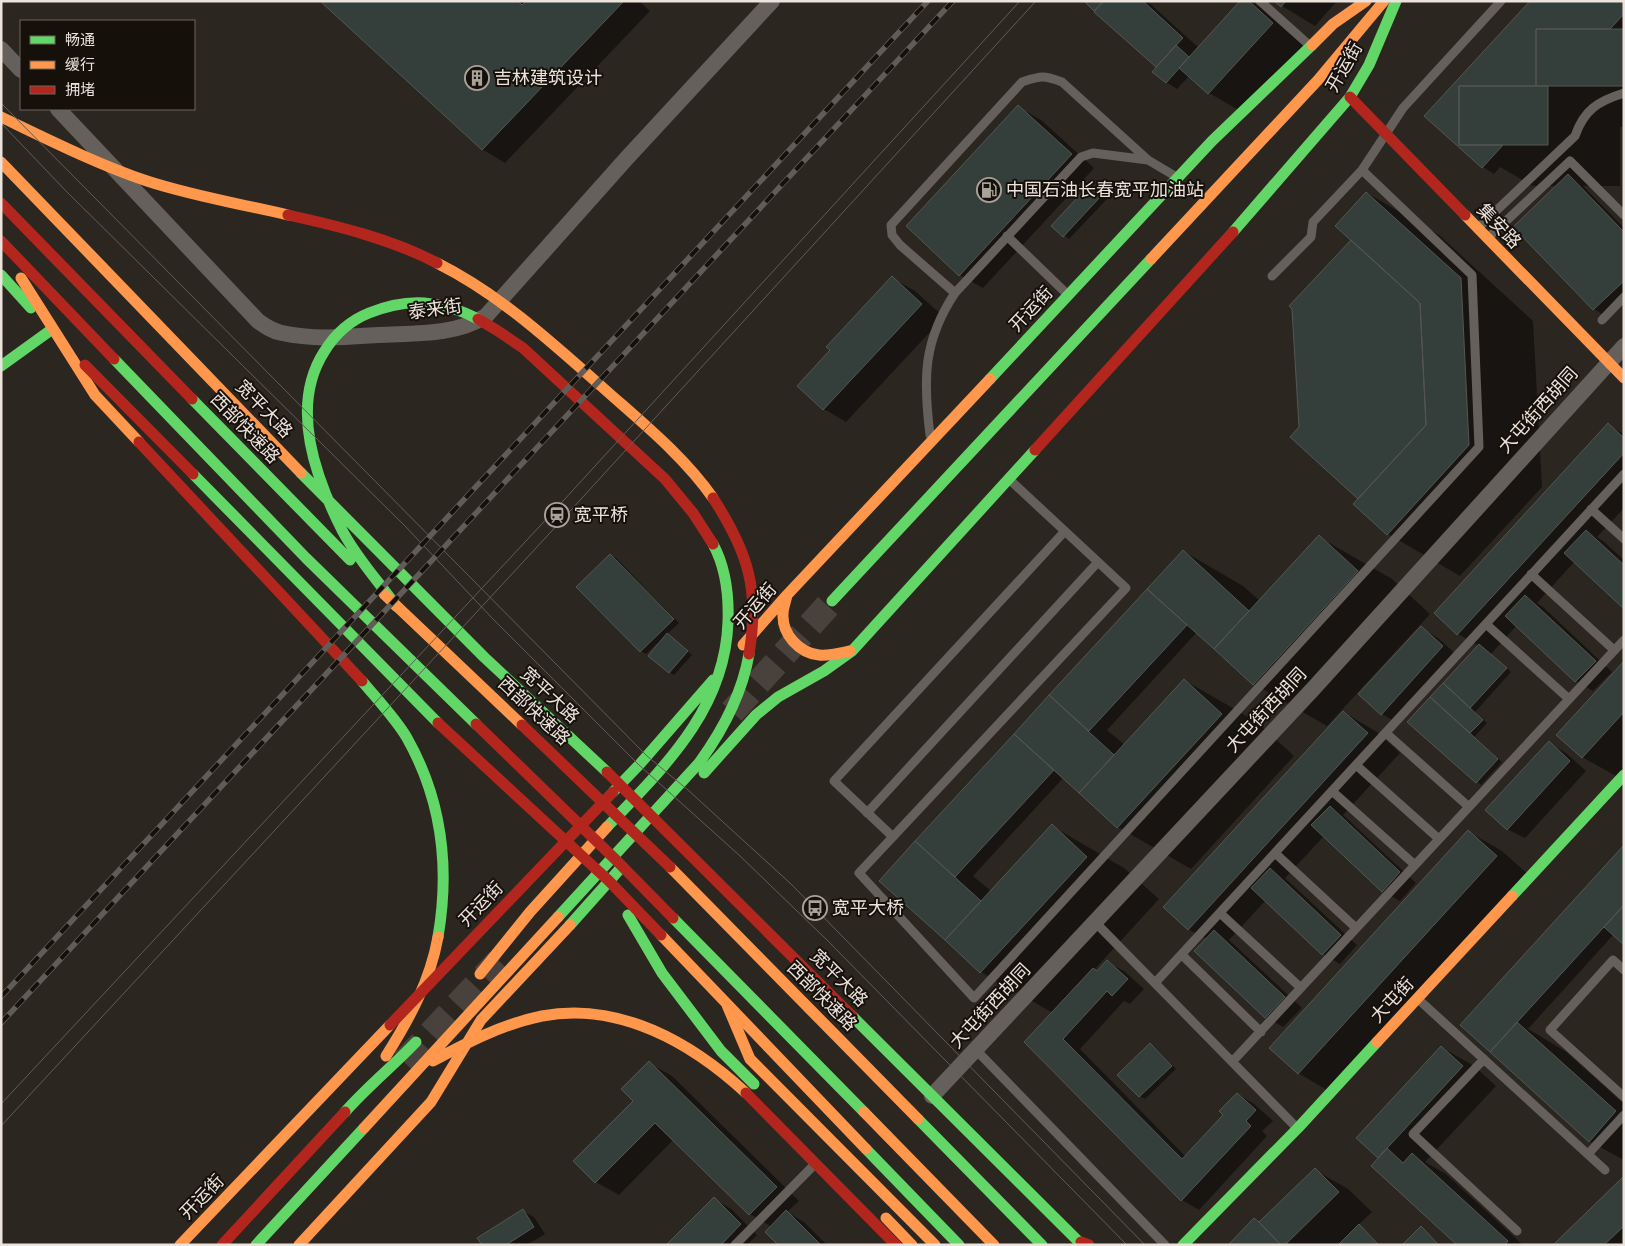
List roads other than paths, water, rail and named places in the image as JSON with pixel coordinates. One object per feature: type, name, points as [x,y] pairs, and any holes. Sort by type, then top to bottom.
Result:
[{"type":"main road","name":"开运街","points":[[180,1245],[620,785],[788,594],[1212,141],[1333,24],[1366,1]]},
{"type":"main road","name":"开运街","points":[[832,601],[1318,80],[1384,1]]},
{"type":"main road","name":"开运街","points":[[299,1245],[431,1102],[482,1020],[534,965],[756,715],[778,697],[824,671],[852,651],[1233,232],[1350,97],[1369,65],[1396,1]]},
{"type":"main road","name":"集安路","points":[[1350,97],[1624,378]]},
{"type":"main road","points":[[1,117],[117,171],[173,188],[353,231],[402,247],[465,277],[518,312],[669,446],[701,482],[728,520],[747,564],[751,581],[754,618],[744,681],[722,730],[699,763],[256,1245]]},
{"type":"main road","name":"宽平大路","points":[[1,162],[353,527],[484,657],[659,823],[932,1096],[1084,1244]]},
{"type":"main road","name":"西部快速路","points":[[1,203],[326,537],[396,606],[638,834],[1042,1245]]},
{"type":"main road","points":[[1,241],[306,558],[617,861],[994,1245]]},
{"type":"main road","points":[[1,245],[95,395],[360,678],[406,736],[425,775],[438,818],[444,862],[443,906],[434,959],[423,991],[410,1018],[363,1092]]},
{"type":"main road","points":[[1,276],[51,330],[425,711],[609,881],[959,1245]]},
{"type":"main road","points":[[396,606],[346,537],[321,484],[311,448],[307,395],[310,382],[322,354],[344,327],[376,310],[394,304],[413,302],[445,307],[471,315],[506,335],[523,348],[665,479],[683,500],[716,551],[723,568],[727,588],[730,618],[729,642],[719,680],[700,718],[673,754],[529,912],[497,957],[470,984]]},
{"type":"main road","points":[[1,366],[51,330]]},
{"type":"main road","points":[[788,594],[783,614],[783,625],[791,640],[804,651],[818,655],[834,655],[852,651]]},
{"type":"main road","name":"大屯街","points":[[1183,1245],[1298,1128],[1624,775]]},
{"type":"main road","points":[[609,881],[662,973],[721,1051],[762,1093]]},
{"type":"main road","points":[[728,1005],[750,1059],[935,1245]]},
{"type":"main road","points":[[414,1071],[487,1034],[524,1020],[552,1015],[583,1013],[613,1017],[645,1027],[670,1039],[715,1066],[757,1103],[896,1245]]},
{"type":"main road","points":[[222,1245],[363,1092],[392,1068],[424,1033]]},
{"type":"main road","points":[[232,1245],[306,1163],[388,1079]]},
{"type":"main road","points":[[878,1210],[912,1245]]},
{"type":"street","name":"泰来街","points":[[59,110],[258,321],[268,328],[280,333],[322,338],[438,332],[468,325],[486,316],[626,158],[772,1]]},
{"type":"street","points":[[1,49],[20,69]]},
{"type":"street","name":"大屯街西胡同","points":[[932,1096],[1312,689],[1624,346]]},
{"type":"lane","points":[[1260,1],[1310,46]]},
{"type":"lane","points":[[1272,276],[1311,237],[1314,222],[1362,170],[1403,108],[1501,1]]},
{"type":"lane","points":[[955,293],[900,245],[892,235],[891,226],[1022,82],[1046,76],[1062,82],[1148,160],[1178,178]]},
{"type":"lane","points":[[1477,228],[1574,136],[1579,123],[1592,109],[1605,99],[1624,93]]},
{"type":"lane","points":[[931,441],[926,400],[926,368],[941,314],[955,293],[1081,157],[1093,153],[1148,160]]},
{"type":"lane","points":[[1487,238],[1570,160],[1624,215]]},
{"type":"lane","points":[[1009,480],[1126,588],[859,873],[974,998],[1479,447],[1472,275],[1362,170]]},
{"type":"lane","points":[[1008,236],[1068,295]]},
{"type":"lane","points":[[1602,320],[1624,297]]},
{"type":"lane","points":[[1155,984],[1624,474]]},
{"type":"lane","points":[[1591,509],[1624,539]]},
{"type":"lane","points":[[893,837],[834,781],[1065,531]]},
{"type":"lane","points":[[867,813],[1098,562]]},
{"type":"lane","points":[[1531,574],[1614,650]]},
{"type":"lane","points":[[1486,624],[1569,699]]},
{"type":"lane","points":[[1232,1062],[1624,640]]},
{"type":"lane","points":[[1386,733],[1469,807]]},
{"type":"lane","points":[[1356,765],[1439,840]]},
{"type":"lane","points":[[1332,791],[1415,865]]},
{"type":"lane","points":[[1275,854],[1356,928]]},
{"type":"lane","points":[[1220,913],[1301,988]]},
{"type":"lane","points":[[1095,922],[1298,1128]]},
{"type":"lane","points":[[1182,955],[1260,1032]]},
{"type":"lane","points":[[1624,970],[1613,960],[1550,1030],[1624,1097]]},
{"type":"lane","points":[[1417,998],[1605,1170]]},
{"type":"lane","points":[[976,1050],[1165,1245]]},
{"type":"lane","points":[[1484,1059],[1413,1134],[1517,1231]]},
{"type":"lane","points":[[1588,1154],[1624,1114]]},
{"type":"lane","points":[[735,1245],[824,1155]]},
{"type":"tunnel","points":[[732,712],[832,601]]},
{"type":"tunnel","points":[[404,1062],[499,961]]},
{"type":"tram line","points":[[1,1104],[553,512],[1020,1]]},
{"type":"tram line","points":[[1,1126],[561,521],[1036,1]]},
{"type":"tram line","points":[[1,103],[647,756],[688,790],[791,884],[1145,1245]]},
{"type":"tram line","points":[[1,123],[67,192],[405,526],[493,619],[639,765],[739,855],[827,940],[1127,1245]]},
{"type":"railway","points":[[1,997],[928,1]]},
{"type":"railway","points":[[1,1023],[953,1]]},
{"type":"place","name":"吉林建筑设计","points":[[477,78]]},
{"type":"place","name":"中国石油长春宽平加油站","points":[[989,190]]},
{"type":"place","name":"宽平桥","points":[[557,515]]},
{"type":"place","name":"宽平大桥","points":[[815,908]]}]
